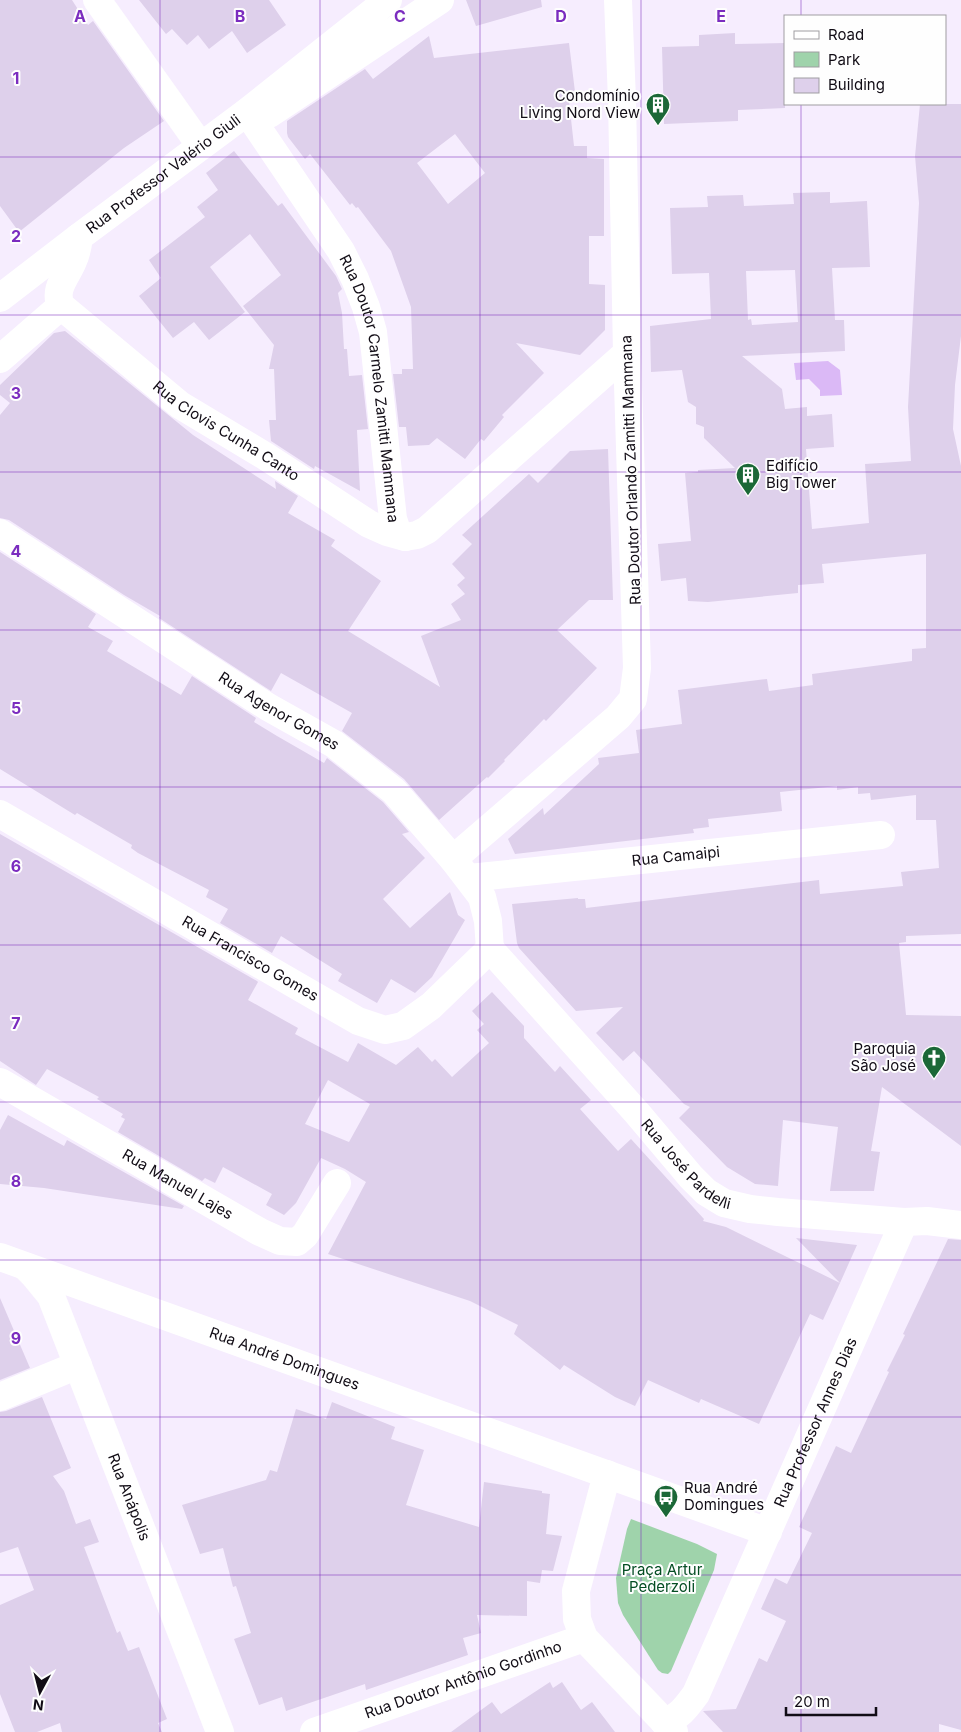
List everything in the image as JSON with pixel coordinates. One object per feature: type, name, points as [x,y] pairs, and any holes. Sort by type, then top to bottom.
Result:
[{"type":"street","points":[[97,0],[200,145]]},
{"type":"street","name":"Rua Professor Valério Giuli","points":[[251,117],[388,0]]},
{"type":"street","name":"Rua Professor Valério Giuli","points":[[0,298],[200,145],[251,117],[440,0]]},
{"type":"street","name":"Rua Doutor Orlando Zamitti Mammana","points":[[461,869],[618,717],[633,699],[636,668],[618,0]]},
{"type":"street","name":"Rua Doutor Carmelo Zamitti Mammana","points":[[251,117],[341,251],[366,307],[373,332],[393,519],[397,531],[405,537],[417,535],[427,530],[627,353]]},
{"type":"street","name":"Rua Professor Valério Giuli","points":[[61,306],[58,300],[58,293],[73,262],[79,237]]},
{"type":"street","points":[[0,359],[61,306]]},
{"type":"street","name":"Rua Clovis Cunha Canto","points":[[61,306],[180,405],[265,456],[369,524],[405,537]]},
{"type":"street","name":"Rua Agenor Gomes","points":[[0,533],[260,702],[334,744],[394,791],[461,869],[482,898],[488,921],[490,949]]},
{"type":"street","name":"Rua Francisco Gomes","points":[[0,814],[358,1021],[385,1030],[403,1026],[431,1006],[490,949]]},
{"type":"street","name":"Rua Camaipi","points":[[461,869],[881,835]]},
{"type":"street","name":"Rua José Pardelli","points":[[490,949],[637,1113],[691,1177],[706,1192],[724,1203],[750,1209],[961,1225]]},
{"type":"street","name":"Rua Manuel Lajes","points":[[0,1082],[260,1232],[280,1241],[297,1242],[305,1235],[337,1183]]},
{"type":"street","name":"Rua Professor Annes Dias","points":[[669,1727],[671,1720],[684,1710],[696,1694],[904,1222]]},
{"type":"street","points":[[0,1246],[26,1268]]},
{"type":"street","name":"Rua André Domingues","points":[[0,1257],[26,1268],[768,1532]]},
{"type":"street","name":"Rua Anápolis","points":[[26,1268],[51,1296],[220,1732]]},
{"type":"street","points":[[0,1397],[78,1365]]},
{"type":"street","points":[[606,1474],[576,1591],[577,1619],[584,1638],[669,1727]]},
{"type":"street","name":"Rua Doutor Antônio Gordinho","points":[[314,1732],[584,1638]]},
{"type":"green space","name":"Praça Artur Pederzoli","points":[[631,1519],[697,1544],[717,1554],[714,1570],[671,1671],[668,1674],[658,1670],[623,1615],[618,1603],[616,1578]]},
{"type":"shaded area","points":[[828,361],[840,370],[842,395],[820,396],[820,390],[809,379],[796,380],[794,363]]},
{"type":"building","points":[[0,0],[72,0],[88,25],[93,21],[164,121],[124,148],[19,232],[0,206]]},
{"type":"building","points":[[139,0],[269,0],[286,25],[247,53],[232,31],[209,49],[198,35],[187,45],[172,29],[166,34]]},
{"type":"building","points":[[466,0],[541,0],[542,7],[476,26]]},
{"type":"building","points":[[735,33],[735,44],[784,43],[785,108],[738,110],[738,121],[664,124],[662,47],[699,46],[699,35]]},
{"type":"building","points":[[429,36],[434,58],[569,43],[576,100],[569,101],[574,146],[587,146],[587,158],[604,159],[604,236],[589,236],[589,284],[605,285],[605,330],[580,355],[516,343],[544,373],[502,415],[504,417],[484,441],[481,439],[465,459],[437,438],[429,445],[408,446],[406,427],[399,427],[393,374],[402,374],[402,369],[413,369],[411,307],[391,251],[358,207],[356,208],[352,203],[350,205],[310,154],[305,159],[287,133],[287,121],[365,69],[373,79]],"holes":[[[455,134],[485,173],[448,204],[417,163]]]},
{"type":"building","points":[[961,104],[961,336],[955,385],[953,429],[961,466],[961,934],[906,936],[906,942],[899,943],[906,1015],[961,1016],[961,1146],[882,1087],[871,1151],[880,1152],[874,1191],[830,1191],[838,1127],[783,1120],[778,1186],[755,1184],[727,1167],[679,1118],[690,1107],[684,1104],[634,1051],[623,1061],[596,1033],[623,1007],[576,1011],[519,948],[512,904],[578,898],[585,899],[586,908],[819,880],[820,894],[903,886],[901,872],[939,868],[936,820],[916,820],[916,795],[871,800],[870,793],[858,794],[858,787],[837,790],[837,786],[780,792],[782,811],[708,819],[709,827],[693,829],[694,833],[515,854],[508,839],[543,808],[544,815],[599,764],[598,758],[639,753],[636,730],[682,724],[678,690],[767,679],[769,691],[813,685],[812,674],[912,661],[912,649],[926,648],[926,554],[822,564],[824,583],[798,585],[798,593],[708,602],[688,601],[686,578],[661,581],[658,544],[691,541],[685,473],[698,472],[698,470],[735,468],[704,438],[704,427],[696,424],[696,407],[688,402],[682,370],[651,372],[650,326],[711,319],[709,273],[672,274],[670,208],[708,207],[707,196],[743,195],[744,206],[794,204],[793,193],[830,192],[830,203],[867,201],[870,267],[832,268],[835,320],[844,320],[845,351],[742,356],[782,389],[785,409],[807,407],[807,416],[832,414],[834,447],[806,449],[812,529],[869,523],[865,464],[911,461],[908,407],[919,203],[915,156],[920,105]],"holes":[[[795,270],[798,322],[752,325],[751,319],[748,320],[746,271]]]},
{"type":"building","points":[[234,151],[278,206],[282,203],[336,276],[342,289],[338,293],[342,313],[344,349],[347,349],[349,376],[362,375],[368,429],[357,430],[360,491],[315,466],[314,469],[271,441],[269,420],[276,420],[274,369],[269,369],[274,345],[243,306],[281,275],[250,234],[210,267],[245,312],[209,340],[194,322],[173,338],[139,296],[161,278],[149,260],[205,217],[197,207],[218,190],[206,173]]},
{"type":"building","points":[[65,331],[193,435],[276,489],[275,481],[298,496],[288,513],[335,540],[331,546],[381,581],[348,631],[440,687],[421,636],[461,620],[451,604],[465,594],[457,585],[465,578],[452,564],[472,544],[462,535],[529,474],[538,483],[570,451],[608,449],[613,600],[589,600],[557,630],[597,668],[546,721],[544,719],[488,778],[439,820],[404,779],[342,731],[352,713],[281,673],[271,691],[159,618],[160,616],[124,595],[9,520],[0,518],[0,415],[10,403],[0,395],[0,385],[54,333]]},
{"type":"building","points":[[0,552],[96,614],[88,627],[113,641],[107,651],[181,695],[192,676],[256,718],[254,722],[277,736],[324,763],[327,758],[383,802],[409,832],[402,834],[425,858],[383,899],[410,928],[450,892],[458,915],[465,920],[432,977],[415,993],[391,979],[377,1003],[338,981],[342,974],[281,936],[272,953],[220,923],[228,909],[206,897],[209,890],[138,853],[131,848],[132,845],[77,813],[75,815],[0,769]]},
{"type":"building","points":[[0,834],[257,981],[248,1000],[298,1028],[295,1034],[348,1062],[358,1043],[396,1065],[418,1047],[432,1062],[435,1059],[452,1077],[489,1043],[477,1030],[484,1024],[472,1011],[492,992],[524,1026],[524,1038],[555,1072],[560,1066],[591,1100],[580,1109],[618,1151],[631,1139],[704,1219],[703,1221],[726,1227],[840,1283],[823,1320],[810,1314],[759,1424],[701,1399],[699,1403],[648,1380],[635,1406],[615,1397],[564,1365],[560,1370],[514,1334],[518,1325],[470,1301],[328,1254],[366,1182],[345,1169],[321,1158],[296,1203],[284,1215],[266,1205],[272,1194],[223,1167],[215,1183],[205,1178],[202,1181],[118,1132],[125,1119],[121,1117],[123,1114],[97,1099],[99,1097],[47,1069],[36,1085],[0,1061]],"holes":[[[328,1080],[370,1104],[349,1142],[305,1124]]]},
{"type":"building","points":[[8,1115],[64,1146],[67,1140],[184,1206],[182,1209],[44,1188],[0,1184],[0,1130]]},
{"type":"building","points":[[796,1238],[857,1245],[840,1283]]},
{"type":"building","points":[[948,1239],[961,1240],[961,1730],[939,1724],[939,1732],[723,1732],[703,1711],[736,1709],[759,1658],[767,1662],[786,1621],[761,1609],[775,1578],[787,1584],[812,1533],[799,1527],[836,1446],[851,1453],[889,1372],[887,1371],[905,1335],[903,1334]]},
{"type":"building","points":[[0,1298],[30,1368],[0,1380]]},
{"type":"building","points":[[42,1397],[71,1468],[53,1476],[64,1491],[76,1524],[90,1519],[99,1542],[84,1547],[117,1633],[120,1631],[128,1651],[139,1647],[167,1719],[158,1723],[162,1732],[62,1732],[60,1723],[37,1732],[15,1732],[0,1694],[0,1605],[34,1590],[18,1547],[0,1553],[0,1412]]},
{"type":"building","points":[[332,1402],[395,1427],[391,1439],[424,1450],[406,1505],[479,1527],[484,1482],[542,1491],[542,1493],[550,1494],[546,1534],[562,1536],[553,1571],[542,1570],[540,1583],[527,1581],[527,1616],[477,1615],[481,1633],[463,1638],[468,1655],[366,1690],[365,1684],[286,1711],[282,1697],[259,1705],[234,1639],[251,1633],[236,1586],[233,1587],[223,1548],[200,1554],[182,1505],[266,1480],[270,1470],[277,1472],[296,1409],[326,1419]]},
{"type":"building","points":[[550,1682],[553,1688],[562,1682],[581,1710],[592,1702],[615,1732],[451,1732],[492,1702],[501,1714]]},
{"type":"place","name":"Condomínio Living Nord View","points":[[658,126]]},
{"type":"place","name":"Edifício Big Tower","points":[[748,496]]},
{"type":"place","name":"Paroquia São José","points":[[934,1079]]},
{"type":"place","name":"Rua André Domingues","points":[[666,1518]]}]
